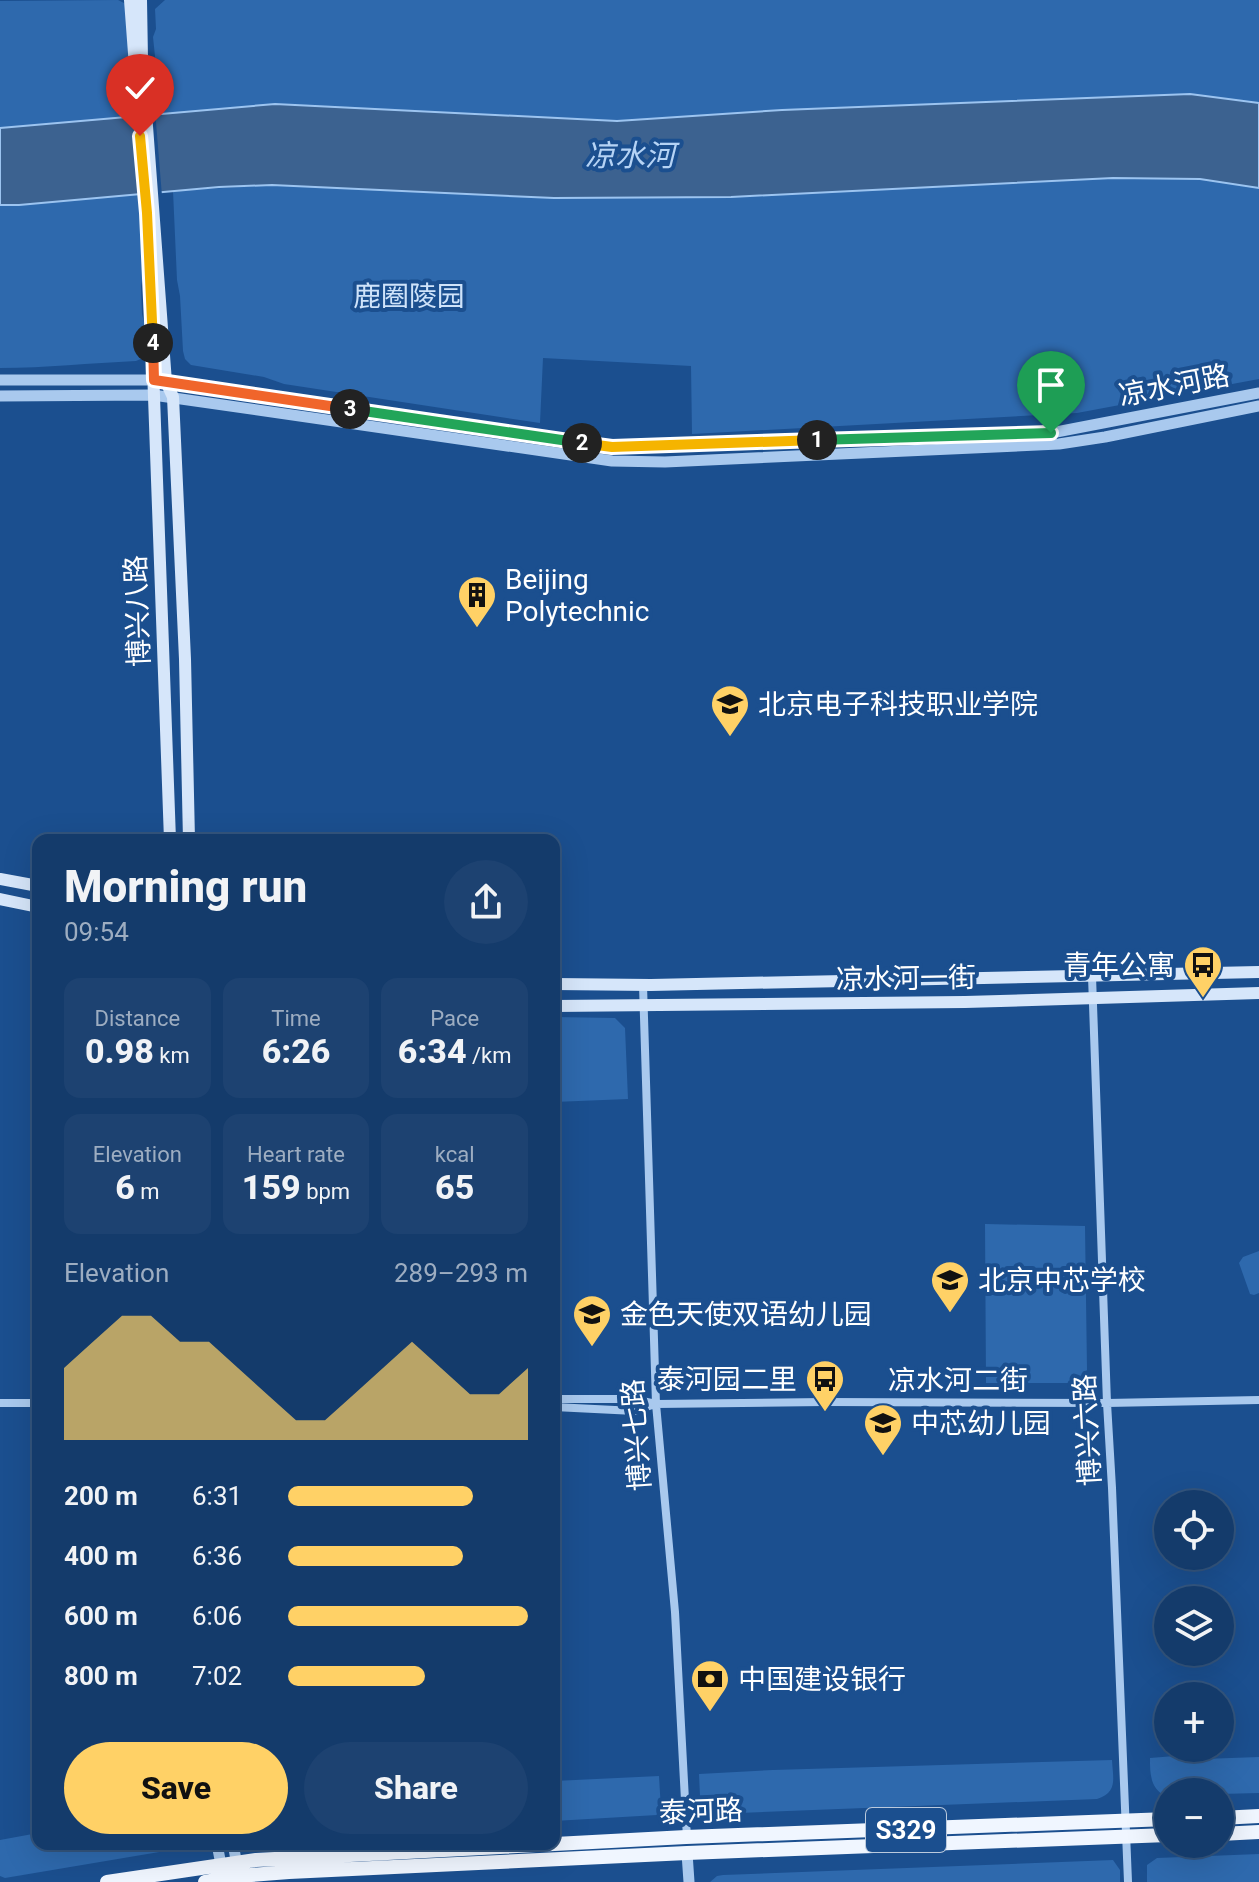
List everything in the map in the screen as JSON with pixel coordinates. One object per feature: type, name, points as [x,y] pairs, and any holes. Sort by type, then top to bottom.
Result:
[{"type":"main road","points":[[130,0],[151,213],[160,381]]},
{"type":"main road","points":[[138,59],[141,0]]},
{"type":"main road","name":"博兴八路","points":[[170,834],[153,395],[160,381],[173,397],[185,659],[189,834]]},
{"type":"main road","points":[[0,879],[32,885]]},
{"type":"main road","points":[[0,899],[32,906]]},
{"type":"main road","name":"凉水河一街","points":[[560,984],[643,985],[1259,972]]},
{"type":"main road","points":[[601,1005],[608,995],[603,984]]},
{"type":"main road","name":"凉水河一街","points":[[560,1006],[965,1002],[1259,993]]},
{"type":"main road","points":[[1234,1817],[1259,1816]]},
{"type":"main road","name":"泰河路","points":[[560,1847],[686,1837],[1154,1820]]},
{"type":"main road","points":[[1234,1833],[1259,1832]]},
{"type":"main road","name":"泰河路","points":[[231,1874],[1154,1835]]},
{"type":"main road","name":"泰河路","points":[[231,1874],[526,1850]]},
{"type":"main road","name":"S329","points":[[107,1882],[231,1874]]},
{"type":"main road","name":"S329","points":[[205,1882],[231,1874]]},
{"type":"street","name":"凉水河路","points":[[0,380],[160,381],[612,447],[1051,433],[1259,393]]},
{"type":"street","name":"凉水河路","points":[[0,396],[153,395],[612,461],[665,462],[1059,444],[1259,406]]},
{"type":"street","name":"博兴六路","points":[[1092,976],[1128,1882]]},
{"type":"street","name":"博兴七路","points":[[643,985],[656,1404],[675,1612],[689,1882]]},
{"type":"street","name":"凉水河二街","points":[[560,1399],[633,1399],[656,1404],[1259,1400]]},
{"type":"street","points":[[0,1403],[32,1403]]},
{"type":"street","name":"凉水河二街","points":[[560,1407],[635,1411],[656,1404]]},
{"type":"street","points":[[220,1850],[231,1874]]},
{"type":"street","points":[[231,1874],[233,1850]]},
{"type":"green space","points":[[118,0],[126,4],[136,116],[0,128],[0,1]]},
{"type":"green space","points":[[165,0],[1259,0],[1259,103],[1190,94],[782,110],[617,121],[275,104],[161,114],[153,37],[156,29],[155,9]]},
{"type":"green space","name":"鹿圈陵园","points":[[1113,178],[1200,179],[1259,188],[1259,379],[1077,413],[692,434],[691,366],[543,358],[540,423],[284,384],[264,377],[191,365],[183,351],[173,191],[272,185],[554,198],[731,197]]},
{"type":"green space","points":[[139,194],[144,270],[142,314],[149,343],[143,358],[136,361],[0,368],[0,205]]},
{"type":"green space","points":[[560,1017],[615,1018],[625,1028],[628,1099],[560,1102]]},
{"type":"green space","points":[[985,1224],[1085,1226],[1087,1370],[1074,1383],[986,1383]]},
{"type":"green space","points":[[1259,1251],[1259,1293],[1254,1295],[1250,1294],[1239,1263],[1243,1257]]},
{"type":"green space","points":[[1259,1757],[1259,1793],[1234,1794],[1234,1778],[1154,1778],[1154,1785],[1150,1758],[1154,1758],[1154,1762],[1234,1762],[1234,1758]]},
{"type":"green space","points":[[1112,1760],[1111,1789],[1097,1799],[714,1814],[700,1796],[699,1774]]},
{"type":"green space","points":[[659,1776],[661,1810],[657,1815],[560,1821],[560,1781]]},
{"type":"green space","points":[[32,1834],[32,1850],[171,1850],[5,1878],[0,1876],[0,1840]]},
{"type":"green space","points":[[1259,1854],[1259,1882],[1147,1882],[1147,1865],[1157,1858],[1234,1858],[1234,1855]]},
{"type":"green space","points":[[1113,1860],[1120,1870],[1120,1882],[710,1882],[723,1875]]},
{"type":"water","name":"凉水河","points":[[1190,94],[1259,103],[1259,188],[1200,179],[1113,178],[731,197],[554,198],[272,185],[0,205],[0,128],[275,104],[617,121],[782,110]]},
{"type":"pier","points":[[155,110],[162,196],[141,198],[133,112]]},
{"type":"place","name":"Beijing Polytechnic","points":[[477,629]]},
{"type":"place","name":"北京电子科技职业学院","points":[[730,738]]},
{"type":"place","name":"青年公寓","points":[[1203,999]]},
{"type":"place","name":"北京中芯学校","points":[[950,1314]]},
{"type":"place","name":"金色天使双语幼儿园","points":[[592,1348]]},
{"type":"place","name":"泰河园二里","points":[[825,1413]]},
{"type":"place","name":"中芯幼儿园","points":[[883,1457]]},
{"type":"place","name":"中国建设银行","points":[[710,1713]]},
{"type":"route","points":[[140,136],[147,213],[154,380],[612,447],[1051,433]]}]
